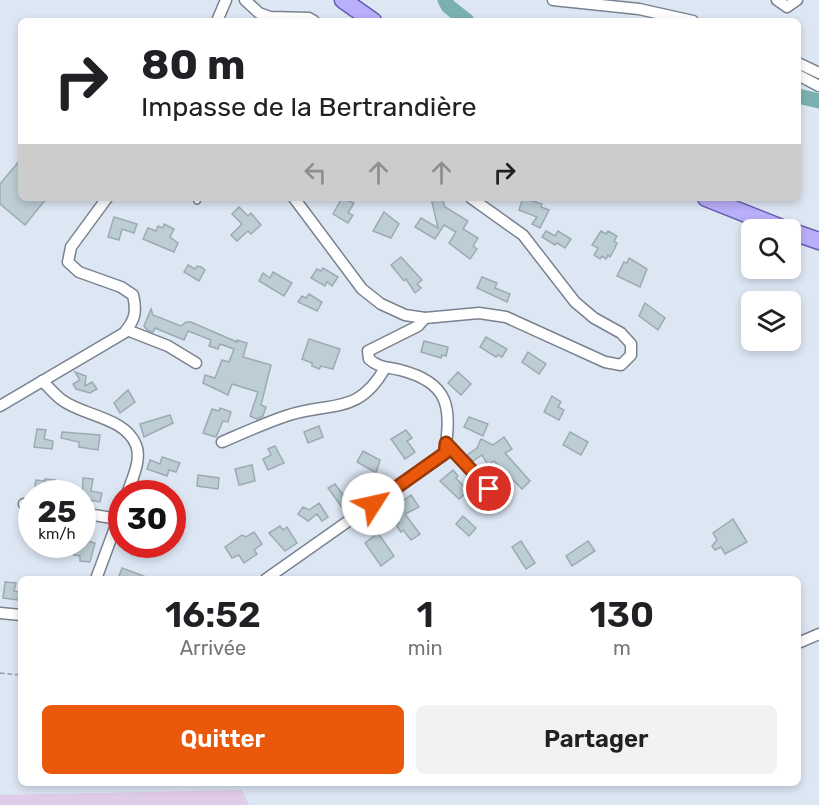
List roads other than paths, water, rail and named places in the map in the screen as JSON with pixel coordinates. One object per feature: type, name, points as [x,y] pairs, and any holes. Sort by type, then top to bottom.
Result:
[{"type":"main road","points":[[343,0],[369,18]]},
{"type":"main road","points":[[714,201],[760,219]]},
{"type":"main road","points":[[801,235],[819,242]]},
{"type":"street","points":[[218,18],[226,0]]},
{"type":"street","points":[[245,0],[260,14],[270,17],[309,18]]},
{"type":"street","points":[[777,0],[788,7],[797,0]]},
{"type":"street","points":[[558,1],[645,5],[684,18]]},
{"type":"street","points":[[801,64],[819,73]]},
{"type":"street","points":[[801,77],[819,86]]},
{"type":"street","points":[[0,405],[127,330],[134,321],[136,308],[133,295],[121,286],[79,272],[68,262],[70,247],[105,201]]},
{"type":"street","points":[[296,201],[362,289],[381,304],[405,315],[425,318],[479,313],[506,317],[605,362],[621,365],[631,356],[631,344],[621,333],[594,318],[575,302],[523,235],[475,201]]},
{"type":"street","points":[[270,576],[445,453],[449,414],[441,393],[426,379],[376,366],[369,359],[368,351],[418,326],[425,318]]},
{"type":"street","points":[[127,330],[168,346],[196,363]]},
{"type":"street","points":[[222,442],[287,415],[336,408],[361,397],[376,384],[385,368]]},
{"type":"street","points":[[42,381],[63,401],[112,423],[128,433],[136,445],[138,465],[132,480]]},
{"type":"street","points":[[446,443],[489,489]]},
{"type":"street","points":[[97,576],[108,546]]},
{"type":"street","points":[[0,613],[18,615]]},
{"type":"street","points":[[801,641],[819,634]]},
{"type":"waterway","points":[[445,0],[448,6],[463,18]]},
{"type":"waterway","points":[[801,97],[819,101]]}]
